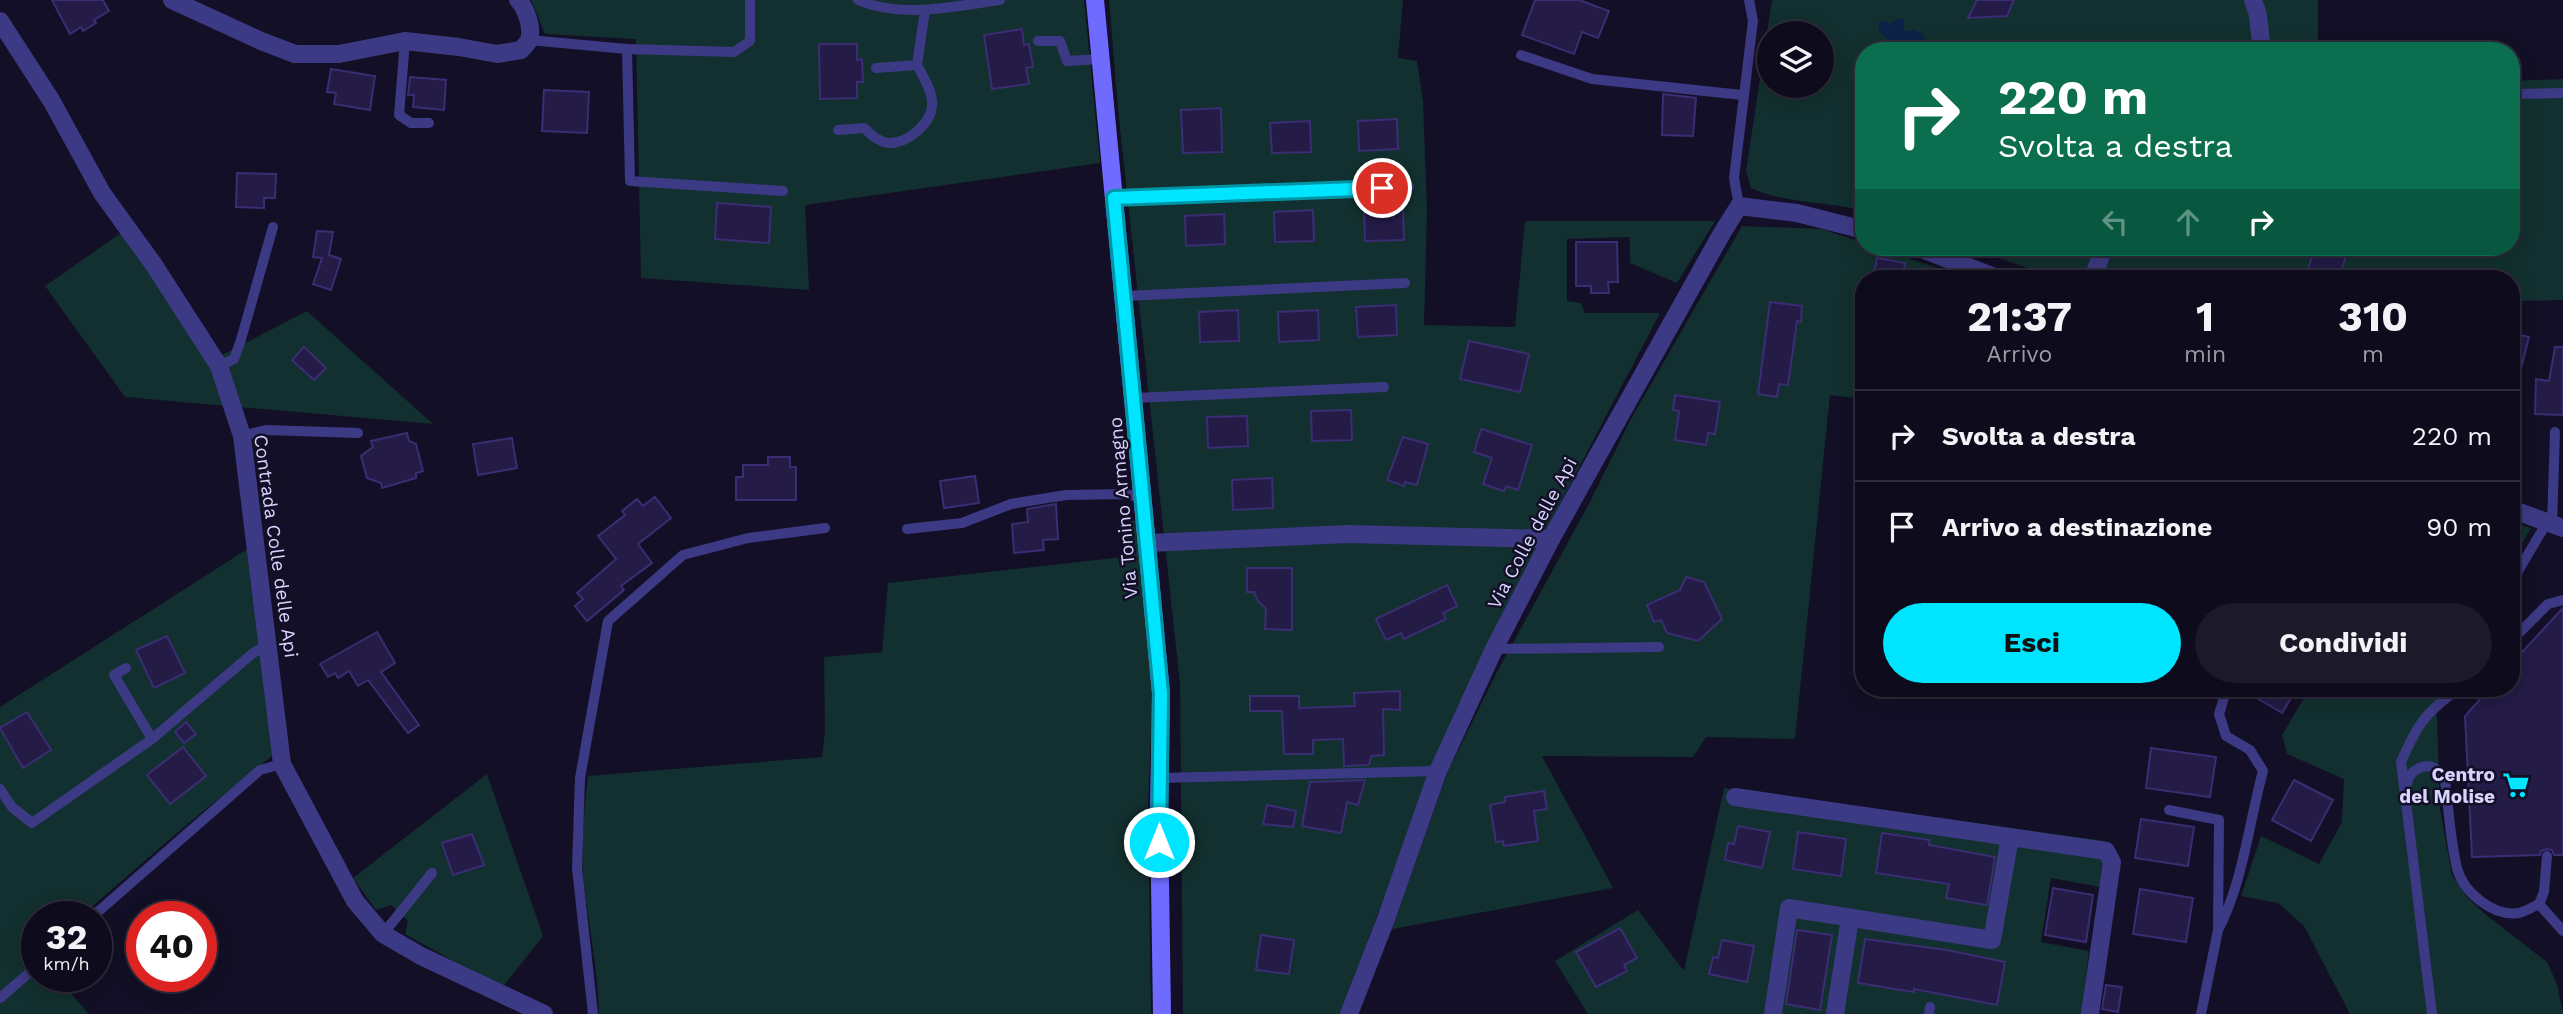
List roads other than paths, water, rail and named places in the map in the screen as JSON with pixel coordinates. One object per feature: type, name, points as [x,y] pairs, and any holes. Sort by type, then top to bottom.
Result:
[{"type":"street","points":[[172,0],[295,54],[339,54],[405,41],[497,54],[521,50],[529,40],[529,22],[518,0]]},
{"type":"street","name":"Via Tonino Armagno","points":[[1095,0],[1161,693],[1162,1014]]},
{"type":"street","points":[[2253,0],[2258,15],[2261,42]]},
{"type":"street","name":"Contrada Colle delle Api","points":[[0,21],[51,100],[102,193],[154,265],[219,366],[242,436],[282,764],[355,901],[383,934],[421,956],[544,1014]]},
{"type":"street","points":[[1739,206],[1797,213],[1855,228]]},
{"type":"street","name":"Via Colle delle Api","points":[[1349,1014],[1438,771],[1494,649],[1551,539],[1721,233],[1739,206]]},
{"type":"street","points":[[1940,256],[1976,270]]},
{"type":"street","points":[[2520,512],[2554,525]]},
{"type":"street","points":[[1148,543],[1348,534],[1551,539]]},
{"type":"street","points":[[1735,797],[2106,851],[2112,862],[2090,1014]]},
{"type":"street","points":[[1773,1014],[1789,908],[1992,940],[2010,837]]},
{"type":"street","points":[[1835,1014],[1850,918]]},
{"type":"lane","points":[[529,40],[627,49],[734,52],[750,41],[750,0]]},
{"type":"lane","points":[[858,0],[869,5],[925,10],[1000,0]]},
{"type":"lane","points":[[1739,206],[1734,178],[1753,21],[1749,0]]},
{"type":"lane","points":[[838,130],[864,128],[886,143],[900,141],[924,125],[933,103],[917,65],[925,10]]},
{"type":"lane","points":[[405,41],[399,115],[411,123],[429,123]]},
{"type":"lane","points":[[1038,41],[1060,41],[1067,61],[1101,59]]},
{"type":"lane","points":[[627,49],[630,181],[783,191]]},
{"type":"lane","points":[[1521,55],[1592,79],[1742,95]]},
{"type":"lane","points":[[876,68],[917,65]]},
{"type":"lane","points":[[2520,94],[2563,93]]},
{"type":"lane","points":[[1114,198],[1409,187]]},
{"type":"lane","points":[[219,366],[234,359],[273,227]]},
{"type":"lane","points":[[1124,296],[1405,283]]},
{"type":"lane","points":[[1134,398],[1384,387]]},
{"type":"lane","points":[[242,436],[266,430],[358,433]]},
{"type":"lane","points":[[2520,571],[2554,525],[2555,432]]},
{"type":"lane","points":[[907,529],[962,523],[1011,504],[1066,495],[1126,494],[1144,498]]},
{"type":"lane","points":[[593,1014],[577,868],[580,778],[607,621],[683,555],[748,538],[825,528]]},
{"type":"lane","points":[[2520,632],[2548,604],[2563,600]]},
{"type":"lane","points":[[0,789],[12,807],[32,823],[152,739],[253,653],[269,645]]},
{"type":"lane","points":[[1494,649],[1659,647]]},
{"type":"lane","points":[[126,668],[114,675],[152,739]]},
{"type":"lane","points":[[2218,930],[2227,914],[2263,771],[2250,750],[2226,736],[2219,714],[2224,697]]},
{"type":"lane","points":[[2432,1014],[2401,762],[2415,729],[2447,697]]},
{"type":"lane","points":[[110,901],[260,770],[282,764]]},
{"type":"lane","points":[[2405,791],[2409,775],[2417,768],[2430,767],[2439,771],[2445,781],[2457,870],[2468,888],[2486,905],[2507,913],[2519,913],[2539,904],[2544,892],[2547,856]]},
{"type":"lane","points":[[1160,778],[1438,771]]},
{"type":"lane","points":[[2169,810],[2219,820],[2218,930],[2201,1014]]},
{"type":"lane","points":[[383,934],[432,873]]},
{"type":"lane","points":[[2539,904],[2563,931]]},
{"type":"lane","points":[[0,998],[21,980]]},
{"type":"water","points":[[1903,20],[1904,31],[1913,30],[1923,34],[1925,42],[1891,42],[1879,30],[1879,22],[1887,21],[1890,25],[1893,21]]},
{"type":"place","name":"Centro del Molise","points":[[2516,785]]}]
